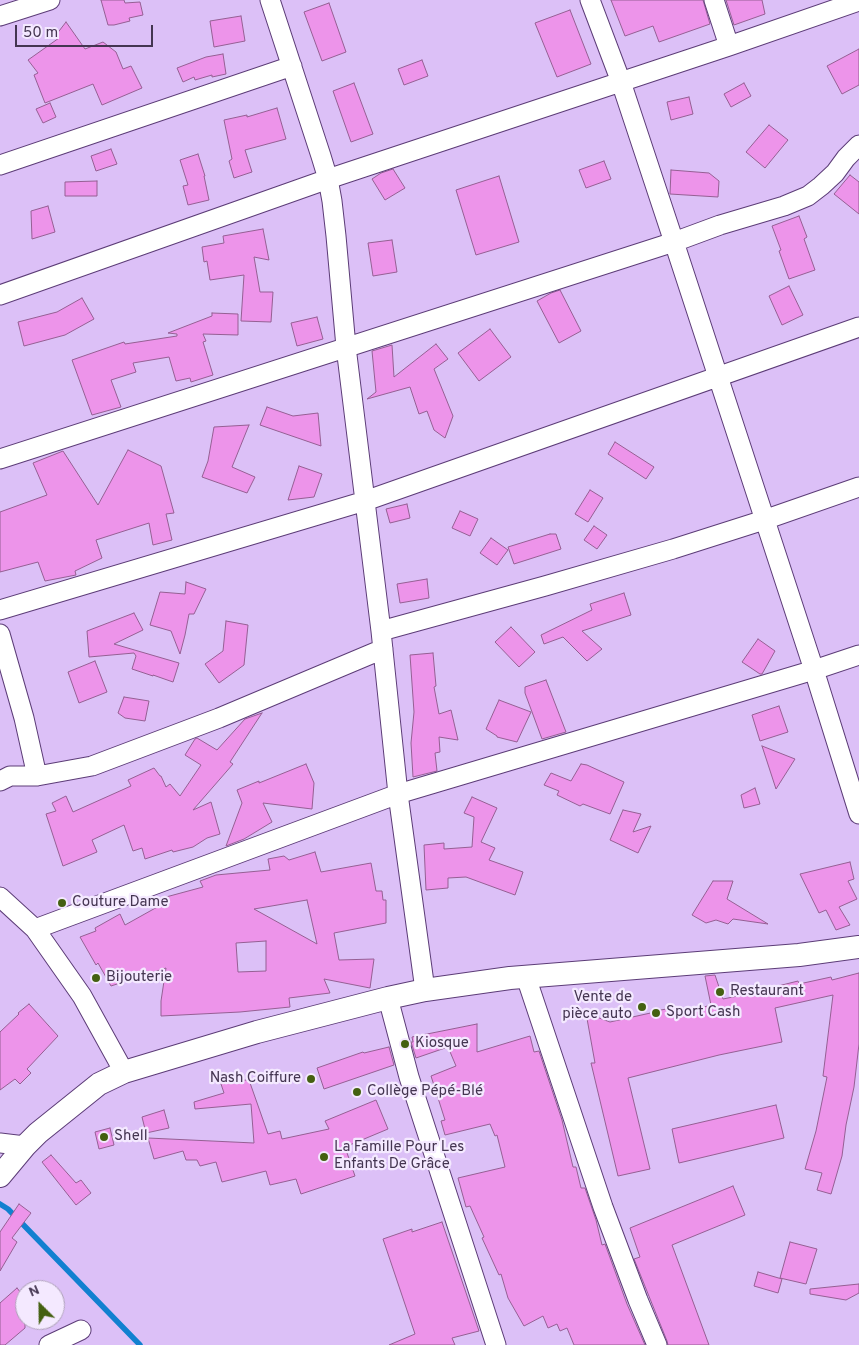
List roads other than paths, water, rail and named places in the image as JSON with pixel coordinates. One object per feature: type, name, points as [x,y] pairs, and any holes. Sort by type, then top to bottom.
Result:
[{"type":"street","points":[[0,16],[50,0]]},
{"type":"street","points":[[270,0],[328,179],[336,236],[346,347],[382,640],[398,794],[425,990]]},
{"type":"street","points":[[590,0],[621,82],[674,242],[859,813]]},
{"type":"street","points":[[714,0],[729,46]]},
{"type":"street","points":[[0,295],[328,179],[859,1]]},
{"type":"street","points":[[0,165],[292,66]]},
{"type":"street","points":[[0,459],[674,242],[720,225],[784,206],[808,196],[835,173],[859,145]]},
{"type":"street","points":[[0,610],[365,501],[859,327]]},
{"type":"street","points":[[0,781],[10,776],[37,776],[92,766],[219,718],[382,640],[545,586],[764,520],[859,487]]},
{"type":"street","points":[[0,634],[24,718],[37,776]]},
{"type":"street","points":[[35,929],[398,794],[859,655]]},
{"type":"street","points":[[0,897],[35,929],[82,996],[124,1072]]},
{"type":"street","points":[[0,1176],[38,1133],[99,1084],[124,1072],[257,1032],[425,990],[510,978],[798,955],[859,947]]},
{"type":"street","points":[[526,977],[603,1207],[657,1345]]},
{"type":"street","points":[[388,998],[409,1078],[496,1345]]},
{"type":"street","points":[[0,1143],[25,1146]]},
{"type":"street","points":[[50,1345],[81,1330]]},
{"type":"waterway","points":[[0,1204],[8,1209],[140,1345]]},
{"type":"place","name":"Couture Dame","points":[[62,903]]},
{"type":"place","name":"Bijouterie","points":[[96,978]]},
{"type":"place","name":"Restaurant","points":[[720,992]]},
{"type":"place","name":"Vente de pièce auto","points":[[642,1007]]},
{"type":"place","name":"Sport Cash","points":[[656,1013]]},
{"type":"place","name":"Kiosque","points":[[405,1044]]},
{"type":"place","name":"Nash Coiffure","points":[[311,1079]]},
{"type":"place","name":"Collège Pépé-Blé","points":[[357,1092]]},
{"type":"place","name":"Shell","points":[[104,1137]]},
{"type":"place","name":"La Famille Pour Les Enfants De Grâce","points":[[324,1157]]}]
